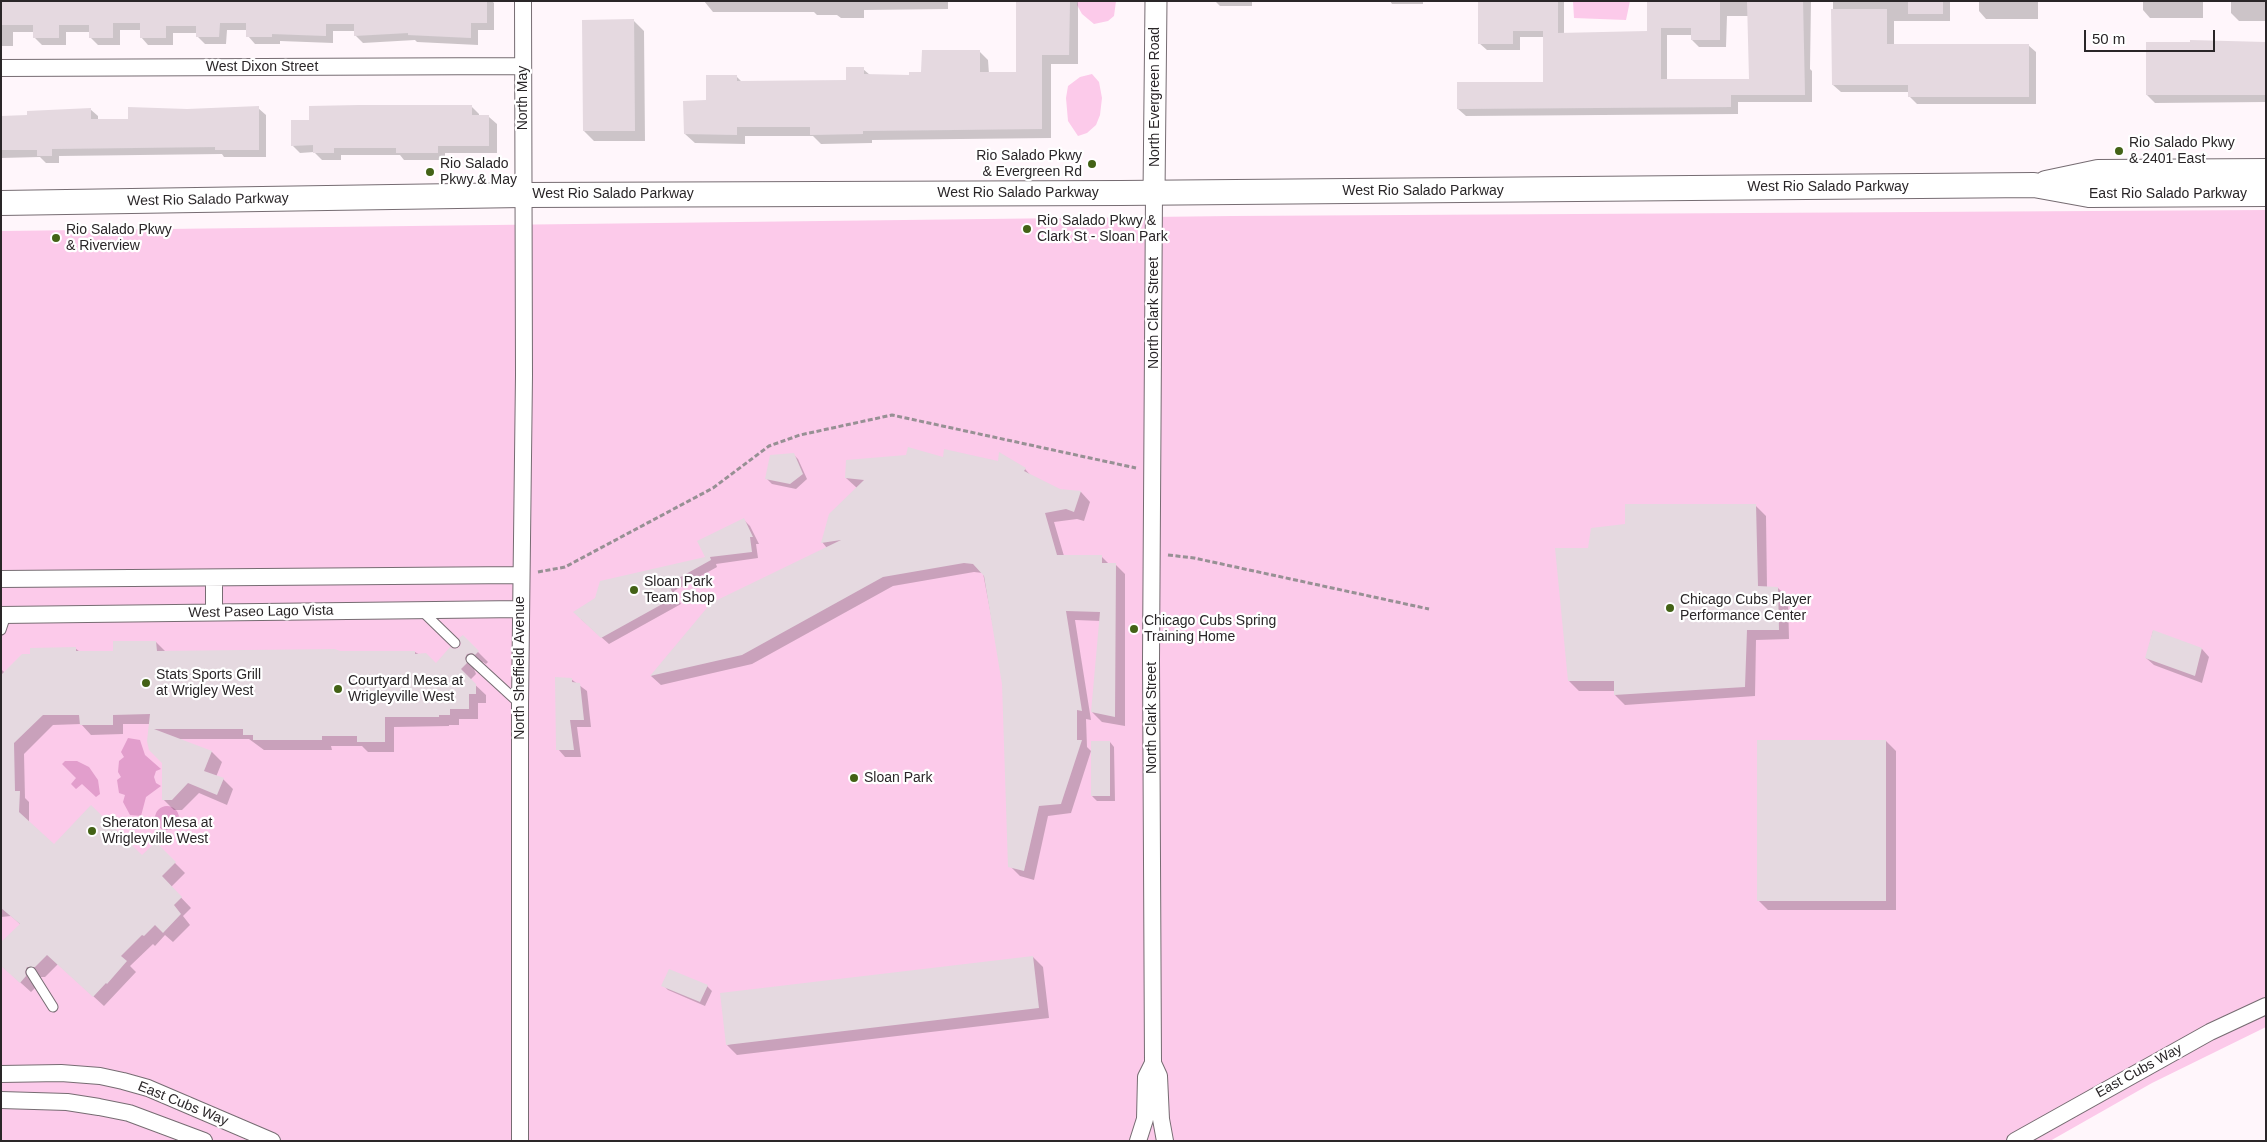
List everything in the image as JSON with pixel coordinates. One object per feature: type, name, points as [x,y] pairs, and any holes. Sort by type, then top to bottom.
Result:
[{"type":"main road","name":"East Rio Salado Parkway","points":[[2034,185],[2098,172],[2266,171]]},
{"type":"main road","name":"West Rio Salado Parkway","points":[[1,203],[523,195],[1154,193],[2034,185]]},
{"type":"main road","name":"East Rio Salado Parkway","points":[[2034,185],[2089,195],[2266,194]]},
{"type":"street","name":"North May","points":[[523,1],[523,195]]},
{"type":"street","name":"North Evergreen Road","points":[[1154,193],[1156,1]]},
{"type":"street","name":"West Dixon Street","points":[[1,68],[523,66]]},
{"type":"street","name":"North Clark Street","points":[[1154,193],[1152,555],[1153,1063],[1159,1076],[1160,1119],[1165,1141]]},
{"type":"street","name":"North Sheffield Avenue","points":[[520,1141],[520,704],[524,374],[523,195]]},
{"type":"street","points":[[1,579],[521,575]]},
{"type":"street","points":[[214,578],[214,612]]},
{"type":"street","name":"West Paseo Lago Vista","points":[[3,620],[214,612],[521,609]]},
{"type":"street","name":"East Cubs Way","points":[[2015,1141],[2210,1032],[2266,1006]]},
{"type":"street","name":"North Clark Street","points":[[1138,1141],[1145,1119],[1146,1077],[1153,1063]]},
{"type":"street","name":"East Cubs Way","points":[[1,1074],[61,1073],[100,1076],[123,1081],[148,1088],[272,1141]]},
{"type":"street","name":"East Cubs Way","points":[[1,1100],[67,1102],[99,1106],[129,1113],[204,1141]]},
{"type":"lane","points":[[421,610],[455,643]]},
{"type":"lane","points":[[472,658],[520,704]]},
{"type":"lane","points":[[31,972],[53,1006]]},
{"type":"path","points":[[521,575],[565,567],[712,488],[769,446],[800,435],[892,415],[1153,472]]},
{"type":"path","points":[[1152,555],[1194,558],[1429,609]]},
{"type":"shaded area","points":[[1078,1],[1116,1],[1114,16],[1108,21],[1094,24],[1082,14],[1077,5]]},
{"type":"shaded area","points":[[1573,1],[1630,1],[1626,20],[1574,18]]},
{"type":"shaded area","points":[[1092,74],[1099,82],[1102,98],[1100,115],[1096,125],[1087,133],[1078,136],[1068,121],[1066,98],[1068,86],[1080,77]]},
{"type":"shaded area","name":"Chicago Cubs Spring Training Home","points":[[2266,210],[2266,1027],[2152,1083],[2050,1141],[1,1141],[1,231],[1232,216]]},
{"type":"shaded area","points":[[128,738],[140,740],[145,755],[161,769],[156,771],[154,777],[156,783],[161,786],[146,797],[141,816],[130,815],[123,802],[125,795],[119,793],[117,780],[121,777],[118,772],[119,761],[124,757],[121,752]]},
{"type":"shaded area","points":[[65,761],[77,761],[89,767],[98,780],[100,794],[96,797],[82,784],[76,789],[71,784],[76,778],[62,764]]},
{"type":"shaded area","points":[[167,806],[176,809],[179,818],[176,827],[167,830],[158,827],[155,818],[158,809]]},
{"type":"building","points":[[1,1],[487,1],[487,23],[471,23],[471,38],[408,35],[408,33],[354,36],[354,24],[326,24],[326,36],[272,34],[272,37],[246,37],[246,23],[220,23],[219,37],[196,37],[196,26],[166,26],[166,38],[140,38],[140,23],[113,23],[113,38],[89,38],[89,25],[59,25],[59,38],[33,38],[33,25],[1,25]]},
{"type":"building","points":[[1016,1],[1070,1],[1069,55],[1042,55],[1042,129],[863,131],[863,134],[810,135],[810,127],[737,127],[737,135],[684,134],[683,101],[706,100],[706,75],[737,75],[737,81],[846,80],[846,67],[864,67],[864,74],[909,75],[909,72],[921,72],[922,50],[980,50],[980,72],[1016,72]]},
{"type":"building","points":[[1478,1],[1558,1],[1558,33],[1647,31],[1647,1],[1720,1],[1720,40],[1691,40],[1691,28],[1661,28],[1661,79],[1749,79],[1747,1],[1803,1],[1805,95],[1731,95],[1731,107],[1457,109],[1457,82],[1543,82],[1543,31],[1513,31],[1513,44],[1478,44]]},
{"type":"building","points":[[1908,1],[1943,1],[1943,14],[1908,14]]},
{"type":"building","points":[[1831,9],[1887,9],[1887,44],[2029,44],[2029,97],[1908,97],[1908,85],[1832,85]]},
{"type":"building","points":[[634,19],[635,131],[583,131],[582,20]]},
{"type":"building","points":[[2190,40],[2266,42],[2266,95],[2146,95],[2146,42],[2190,42]]},
{"type":"building","points":[[472,105],[472,115],[489,115],[489,146],[438,146],[438,153],[396,153],[396,148],[334,148],[334,153],[313,153],[313,145],[291,146],[291,120],[309,120],[309,106]]},
{"type":"building","points":[[259,106],[259,150],[215,150],[215,147],[52,149],[52,156],[37,156],[37,150],[1,150],[1,116],[27,115],[27,111],[91,108],[91,119],[128,119],[128,107],[187,109]]},
{"type":"building","points":[[908,447],[943,457],[944,449],[998,461],[999,452],[1026,468],[1024,471],[1060,489],[1081,491],[1074,512],[1066,509],[1045,513],[1057,555],[1102,555],[1102,563],[1116,563],[1115,717],[1091,712],[1100,612],[1066,611],[1082,711],[1077,710],[1077,740],[1082,740],[1061,804],[1039,806],[1024,871],[1008,867],[1002,684],[984,576],[973,564],[964,563],[883,577],[742,655],[650,676],[711,603],[841,540],[821,543],[829,514],[864,480],[845,478],[846,460],[906,455]]},
{"type":"building","points":[[794,453],[803,474],[790,484],[765,479],[770,455]]},
{"type":"building","name":"Chicago Cubs Player Performance Center","points":[[1625,504],[1756,504],[1758,586],[1778,587],[1779,630],[1747,630],[1745,687],[1614,695],[1614,681],[1568,681],[1555,548],[1588,548],[1591,528],[1625,524]]},
{"type":"building","points":[[744,518],[753,537],[750,537],[752,552],[710,557],[711,560],[668,584],[675,597],[601,638],[573,612],[595,598],[600,581],[705,557],[697,541]]},
{"type":"building","points":[[2153,630],[2202,648],[2195,676],[2145,658]]},
{"type":"building","name":"Sheraton Mesa at Wrigleyville West","points":[[463,635],[479,651],[475,655],[472,653],[467,654],[465,658],[467,663],[461,669],[476,684],[476,694],[469,694],[469,709],[450,709],[450,715],[439,715],[439,717],[385,717],[385,742],[357,742],[357,736],[322,736],[322,740],[253,740],[253,735],[243,735],[243,729],[154,729],[212,751],[204,771],[224,778],[217,795],[188,783],[172,800],[162,800],[162,763],[149,750],[147,741],[150,714],[113,715],[113,725],[80,725],[79,715],[43,715],[14,743],[15,791],[20,791],[19,812],[54,844],[91,805],[142,855],[156,842],[176,862],[162,876],[182,897],[174,905],[181,914],[163,933],[155,925],[144,936],[142,935],[121,956],[127,961],[93,997],[47,955],[35,967],[27,967],[26,976],[20,983],[1,966],[1,942],[20,924],[1,908],[1,675],[22,654],[30,654],[30,648],[76,647],[76,651],[113,651],[113,641],[156,641],[157,651],[335,649],[340,651],[415,651],[415,654],[426,653],[436,663],[450,647],[454,649],[459,648],[461,644],[459,638]]},
{"type":"building","points":[[555,677],[572,678],[572,682],[580,683],[584,720],[570,720],[574,750],[556,750]]},
{"type":"building","points":[[1757,740],[1886,740],[1886,901],[1757,901]]},
{"type":"building","points":[[1091,741],[1110,741],[1110,796],[1091,796]]},
{"type":"building","points":[[1033,956],[1039,1008],[726,1045],[720,993]]},
{"type":"building","points":[[669,969],[708,985],[700,1002],[661,986]]},
{"type":"place","name":"Rio Salado Pkwy & 2401 East","points":[[2119,151]]},
{"type":"place","name":"Rio Salado Pkwy & Evergreen Rd","points":[[1092,164]]},
{"type":"place","name":"Rio Salado Pkwy & May","points":[[430,172]]},
{"type":"place","name":"Rio Salado Pkwy & Clark St - Sloan Park","points":[[1027,229]]},
{"type":"place","name":"Rio Salado Pkwy & Riverview","points":[[56,238]]},
{"type":"place","name":"Sloan Park Team Shop","points":[[634,590]]},
{"type":"place","name":"Chicago Cubs Player Performance Center","points":[[1670,608]]},
{"type":"place","name":"Chicago Cubs Spring Training Home","points":[[1134,629]]},
{"type":"place","name":"Stats Sports Grill at Wrigley West","points":[[146,683]]},
{"type":"place","name":"Courtyard Mesa at Wrigleyville West","points":[[338,689]]},
{"type":"place","name":"Sloan Park","points":[[854,778]]},
{"type":"place","name":"Sheraton Mesa at Wrigleyville West","points":[[92,831]]}]
